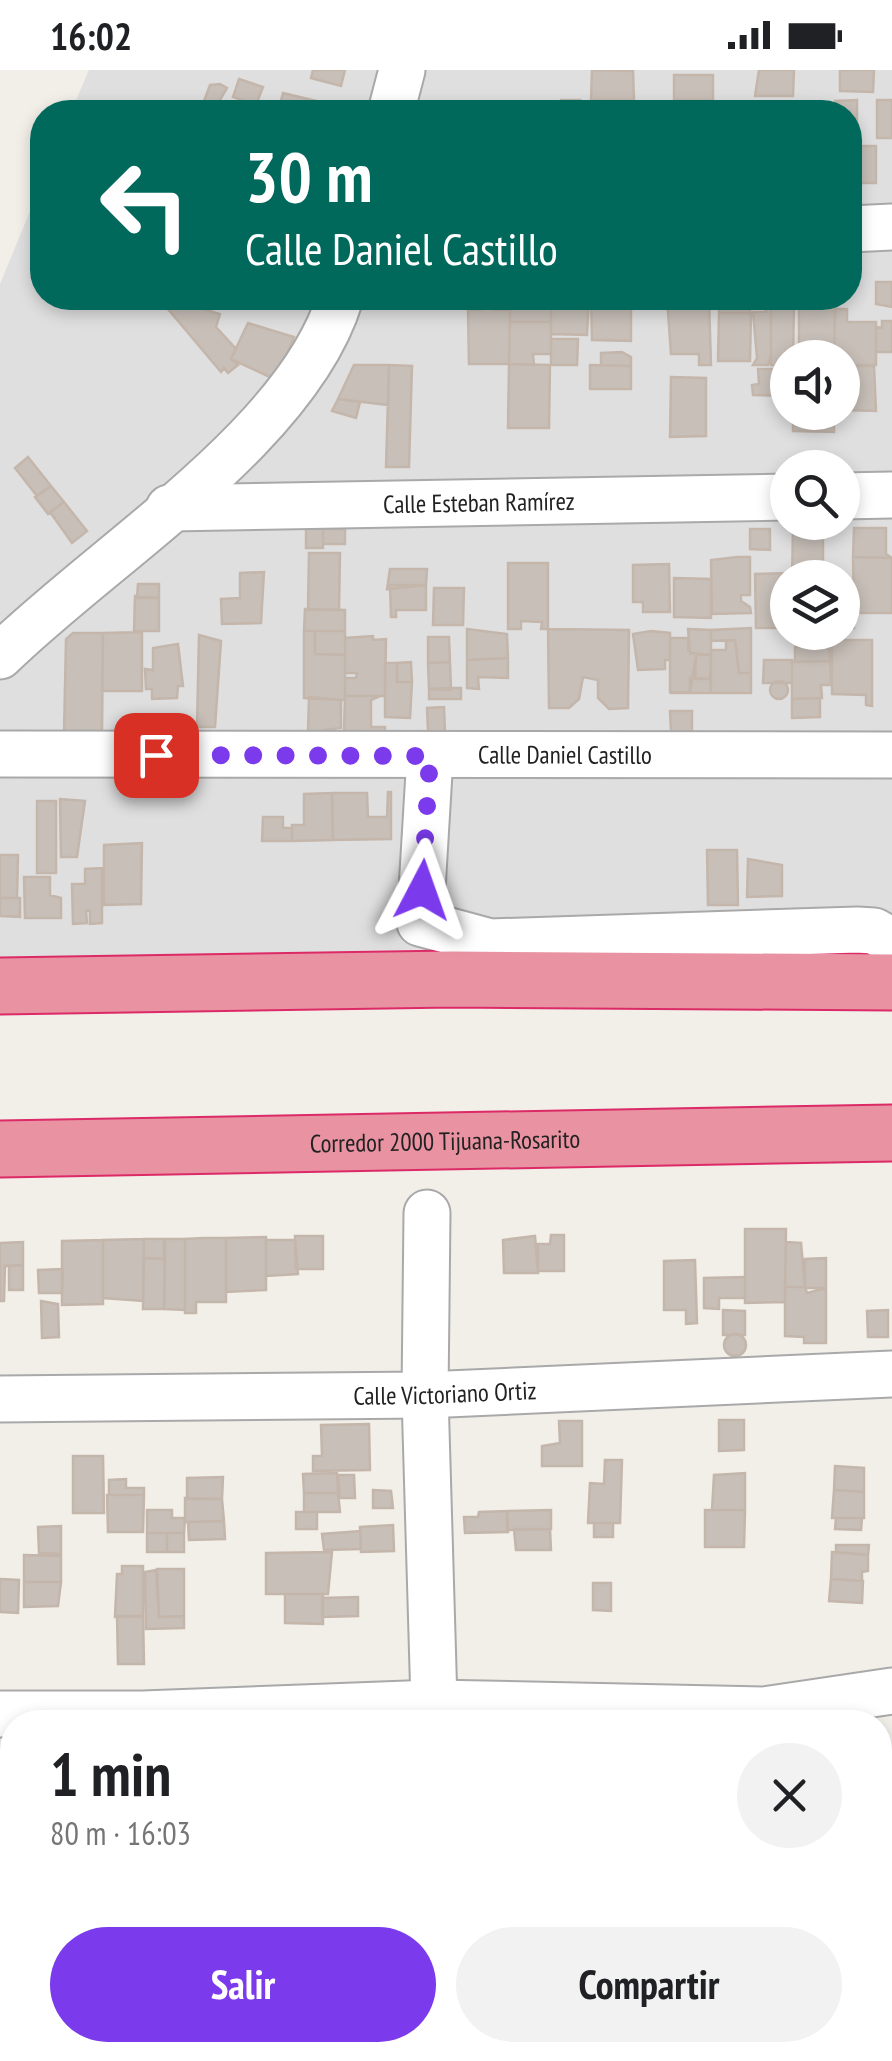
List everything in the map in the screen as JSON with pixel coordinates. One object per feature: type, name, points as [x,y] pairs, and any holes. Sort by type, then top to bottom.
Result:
[{"type":"highway","points":[[792,982],[887,933]]},
{"type":"highway","points":[[0,986],[452,979],[892,982]]},
{"type":"highway","name":"Corredor 2000 Tijuana-Rosarito","points":[[0,1149],[892,1133]]},
{"type":"street","points":[[394,100],[402,70]]},
{"type":"street","points":[[862,228],[892,227]]},
{"type":"street","points":[[0,656],[48,609],[258,431],[301,378],[336,310]]},
{"type":"street","points":[[860,496],[892,495]]},
{"type":"street","name":"Calle Esteban Ramírez","points":[[169,508],[770,497]]},
{"type":"street","name":"Calle Daniel Castillo","points":[[0,754],[892,755]]},
{"type":"street","points":[[430,756],[420,923],[490,942],[887,933]]},
{"type":"street","points":[[427,1213],[425,1395],[434,1703]]},
{"type":"street","name":"Calle Victoriano Ortiz","points":[[0,1399],[425,1395],[892,1374]]},
{"type":"street","points":[[249,1710],[434,1703],[764,1710],[892,1691]]},
{"type":"shaded area","points":[[89,70],[892,70],[892,939],[0,959],[0,284],[30,211],[30,310],[862,310],[862,100],[76,100]]},
{"type":"building","points":[[313,70],[345,70],[341,86],[311,78]]},
{"type":"building","points":[[592,70],[633,71],[634,100],[591,100]]},
{"type":"building","points":[[759,70],[794,70],[793,96],[755,96]]},
{"type":"building","points":[[840,70],[874,70],[873,92],[840,91]]},
{"type":"building","points":[[674,75],[713,75],[713,100],[674,100]]},
{"type":"building","points":[[239,79],[263,87],[258,100],[233,97]]},
{"type":"building","points":[[210,85],[227,88],[220,100],[204,100]]},
{"type":"building","points":[[283,93],[312,100],[281,100]]},
{"type":"building","points":[[877,100],[892,100],[892,138],[877,138]]},
{"type":"building","points":[[862,146],[876,146],[876,183],[862,183]]},
{"type":"building","points":[[876,282],[892,282],[892,307],[876,304]]},
{"type":"building","points":[[169,310],[220,314],[216,327],[236,349],[231,359],[238,365],[228,373],[224,368],[221,372]]},
{"type":"building","points":[[468,310],[510,310],[509,364],[469,364]]},
{"type":"building","points":[[510,310],[551,310],[551,322],[510,322]]},
{"type":"building","points":[[551,310],[588,310],[587,335],[551,334]]},
{"type":"building","points":[[591,310],[631,310],[631,341],[592,340]]},
{"type":"building","points":[[668,310],[709,310],[711,365],[699,365],[699,354],[671,354]]},
{"type":"building","points":[[719,310],[750,310],[750,313]]},
{"type":"building","points":[[771,310],[768,365],[753,365],[757,358],[753,312]]},
{"type":"building","points":[[771,310],[794,310],[793,340],[771,340]]},
{"type":"building","points":[[799,310],[835,310],[834,340],[799,340]]},
{"type":"building","points":[[835,310],[847,310],[847,322],[876,322],[876,365],[860,365],[860,340],[834,340]]},
{"type":"building","points":[[719,313],[751,313],[750,361],[718,361]]},
{"type":"building","points":[[882,321],[892,321],[892,352],[876,352],[876,327],[882,328]]},
{"type":"building","points":[[510,322],[551,322],[551,354],[533,354],[534,365],[509,364]]},
{"type":"building","points":[[248,323],[294,337],[276,380],[231,359]]},
{"type":"building","points":[[551,339],[578,339],[577,365],[551,365]]},
{"type":"building","points":[[622,352],[631,357],[631,366],[601,365],[601,353]]},
{"type":"building","points":[[509,364],[550,365],[549,428],[508,428]]},
{"type":"building","points":[[354,365],[389,365],[388,405],[338,399]]},
{"type":"building","points":[[389,365],[412,366],[409,467],[386,467]]},
{"type":"building","points":[[590,365],[631,366],[631,389],[590,389]]},
{"type":"building","points":[[860,366],[874,366],[876,411],[860,411]]},
{"type":"building","points":[[758,369],[770,369],[770,395],[753,395],[752,385],[759,384]]},
{"type":"building","points":[[671,377],[706,378],[706,436],[670,437]]},
{"type":"building","points":[[338,399],[360,402],[356,418],[332,411]]},
{"type":"building","points":[[28,457],[51,486],[37,496],[15,468]]},
{"type":"building","points":[[51,486],[64,502],[48,514],[35,497]]},
{"type":"building","points":[[64,502],[87,531],[72,543],[50,512]]},
{"type":"building","points":[[306,527],[323,529],[323,548],[306,548]]},
{"type":"building","points":[[860,528],[886,528],[886,554],[892,558],[853,557],[854,540],[860,540]]},
{"type":"building","points":[[323,529],[345,529],[345,544],[323,544]]},
{"type":"building","points":[[750,529],[770,529],[770,550],[750,549]]},
{"type":"building","points":[[793,540],[823,540],[823,560],[792,560]]},
{"type":"building","points":[[309,553],[340,553],[339,610],[308,610]]},
{"type":"building","points":[[750,557],[750,595],[741,595],[741,601],[750,607],[751,613],[712,614],[711,560]]},
{"type":"building","points":[[892,558],[892,613],[860,613],[860,560],[853,560]]},
{"type":"building","points":[[508,563],[548,563],[548,629],[541,629],[542,622],[521,621],[521,629],[508,629]]},
{"type":"building","points":[[669,564],[670,612],[643,612],[643,602],[633,602],[633,565]]},
{"type":"building","points":[[390,569],[427,569],[426,585],[387,589]]},
{"type":"building","points":[[264,572],[261,623],[222,624],[221,599],[240,598],[240,573]]},
{"type":"building","points":[[755,574],[770,574],[770,628],[756,628]]},
{"type":"building","points":[[674,578],[711,579],[711,618],[674,617]]},
{"type":"building","points":[[138,584],[159,584],[159,598],[137,598]]},
{"type":"building","points":[[390,585],[426,585],[426,610],[396,610],[396,617],[391,617]]},
{"type":"building","points":[[434,588],[464,588],[463,625],[433,625]]},
{"type":"building","points":[[135,596],[159,598],[159,631],[134,631]]},
{"type":"building","points":[[305,609],[345,610],[345,631],[304,631]]},
{"type":"building","points":[[751,628],[751,673],[739,673],[735,640],[711,641],[711,630]]},
{"type":"building","points":[[467,629],[507,634],[508,658],[467,660]]},
{"type":"building","points":[[548,629],[629,630],[628,708],[609,709],[598,698],[598,680],[583,677],[579,699],[569,708],[549,708]]},
{"type":"building","points":[[688,629],[711,630],[711,655],[690,653]]},
{"type":"building","points":[[304,631],[315,631],[315,654],[345,655],[345,700],[304,698]]},
{"type":"building","points":[[315,631],[345,631],[345,655],[315,654]]},
{"type":"building","points":[[142,632],[142,691],[102,691],[103,633]]},
{"type":"building","points":[[73,633],[103,633],[102,734],[64,734],[66,639]]},
{"type":"building","points":[[670,633],[670,660],[665,660],[665,669],[638,670],[633,634]]},
{"type":"building","points":[[199,635],[221,641],[215,727],[197,727]]},
{"type":"building","points":[[373,636],[373,640],[386,639],[385,696],[345,696],[345,678],[356,678],[357,673],[345,673],[345,638]]},
{"type":"building","points":[[428,637],[449,637],[450,662],[428,663]]},
{"type":"building","points":[[670,638],[688,638],[688,650],[696,656],[690,692],[670,692]]},
{"type":"building","points":[[735,640],[739,673],[751,673],[751,693],[711,693],[711,650],[726,650],[726,641]]},
{"type":"building","points":[[860,640],[872,640],[872,706],[866,705],[866,695],[832,694],[832,650],[860,650]]},
{"type":"building","points":[[178,644],[183,686],[178,686],[177,698],[152,699],[152,689],[146,689],[145,669],[153,670],[153,648]]},
{"type":"building","points":[[795,650],[829,650],[830,661],[795,662]]},
{"type":"building","points":[[696,655],[711,655],[710,679],[695,679]]},
{"type":"building","points":[[508,658],[508,678],[478,677],[479,689],[467,688],[467,660]]},
{"type":"building","points":[[764,660],[792,660],[792,683],[763,683]]},
{"type":"building","points":[[830,661],[831,685],[821,685],[822,698],[792,699],[792,662]]},
{"type":"building","points":[[411,662],[412,682],[397,682],[397,663]]},
{"type":"building","points":[[450,662],[451,690],[429,689],[428,663]]},
{"type":"building","points":[[385,663],[397,663],[397,682],[412,682],[410,718],[385,717]]},
{"type":"building","points":[[690,678],[710,679],[711,693],[670,693],[690,692]]},
{"type":"building","points":[[779,681],[786,683],[786,697],[779,699],[772,697],[770,690],[772,683]]},
{"type":"building","points":[[461,688],[461,699],[429,699],[429,689]]},
{"type":"building","points":[[345,696],[380,696],[371,700],[371,727],[385,727],[385,732],[344,732]]},
{"type":"building","points":[[309,697],[341,700],[341,728],[308,732]]},
{"type":"building","points":[[820,698],[820,717],[792,718],[792,699]]},
{"type":"building","points":[[444,707],[445,732],[428,732],[427,708]]},
{"type":"building","points":[[670,711],[692,711],[692,732],[671,732]]},
{"type":"building","points":[[388,792],[391,839],[333,840],[332,793],[367,793],[368,817],[387,817]]},
{"type":"building","points":[[332,793],[333,840],[292,841],[292,825],[304,825],[304,794]]},
{"type":"building","points":[[60,799],[85,801],[77,857],[61,857]]},
{"type":"building","points":[[37,801],[56,801],[56,873],[37,873]]},
{"type":"building","points":[[263,817],[283,817],[283,828],[292,828],[292,841],[262,841]]},
{"type":"building","points":[[142,843],[141,904],[104,905],[104,845]]},
{"type":"building","points":[[707,850],[737,850],[738,905],[708,905]]},
{"type":"building","points":[[0,855],[18,855],[17,898],[0,898]]},
{"type":"building","points":[[748,859],[782,865],[782,896],[747,897]]},
{"type":"building","points":[[102,868],[102,923],[90,924],[90,911],[86,911],[87,923],[73,924],[72,884],[85,884],[85,869]]},
{"type":"building","points":[[24,877],[50,877],[50,895],[61,898],[61,918],[25,918]]},
{"type":"building","points":[[0,898],[20,898],[20,917],[0,916]]},
{"type":"building","points":[[745,1229],[786,1229],[785,1302],[745,1303]]},
{"type":"building","points":[[551,1235],[564,1235],[564,1271],[538,1271],[538,1244],[550,1244]]},
{"type":"building","points":[[295,1236],[323,1236],[323,1269],[296,1269]]},
{"type":"building","points":[[535,1236],[538,1273],[504,1273],[503,1240]]},
{"type":"building","points":[[266,1237],[266,1290],[226,1292],[226,1238]]},
{"type":"building","points":[[226,1238],[226,1302],[196,1302],[196,1313],[185,1313],[185,1239]]},
{"type":"building","points":[[144,1239],[164,1239],[164,1259],[144,1258]]},
{"type":"building","points":[[144,1239],[143,1301],[103,1298],[103,1240]]},
{"type":"building","points":[[165,1239],[185,1239],[185,1310],[164,1309]]},
{"type":"building","points":[[103,1240],[103,1304],[62,1305],[62,1241]]},
{"type":"building","points":[[266,1240],[295,1240],[298,1274],[266,1276]]},
{"type":"building","points":[[23,1242],[23,1265],[5,1266],[4,1301],[0,1301],[0,1243]]},
{"type":"building","points":[[786,1242],[801,1243],[805,1287],[785,1287]]},
{"type":"building","points":[[144,1258],[165,1259],[164,1309],[143,1309]]},
{"type":"building","points":[[826,1258],[826,1288],[805,1288],[805,1259]]},
{"type":"building","points":[[695,1260],[697,1323],[686,1324],[686,1310],[664,1310],[664,1261]]},
{"type":"building","points":[[23,1265],[23,1290],[9,1290],[9,1266]]},
{"type":"building","points":[[63,1269],[62,1293],[39,1293],[38,1270]]},
{"type":"building","points":[[745,1277],[745,1298],[719,1298],[719,1309],[704,1308],[704,1278]]},
{"type":"building","points":[[785,1287],[805,1287],[807,1293],[826,1288],[826,1343],[804,1343],[804,1337],[785,1336]]},
{"type":"building","points":[[41,1301],[58,1304],[59,1337],[42,1338]]},
{"type":"building","points":[[723,1310],[745,1311],[745,1335],[723,1335]]},
{"type":"building","points":[[888,1310],[888,1337],[868,1337],[867,1311]]},
{"type":"building","points":[[735,1334],[743,1337],[743,1353],[735,1356],[727,1353],[724,1345],[727,1337]]},
{"type":"building","points":[[719,1420],[744,1420],[744,1450],[719,1451]]},
{"type":"building","points":[[559,1421],[582,1421],[582,1466],[542,1466],[542,1446],[560,1443]]},
{"type":"building","points":[[369,1424],[370,1470],[313,1471],[313,1456],[322,1456],[321,1425]]},
{"type":"building","points":[[73,1456],[103,1456],[104,1513],[73,1513]]},
{"type":"building","points":[[605,1460],[622,1460],[620,1523],[588,1523],[590,1483],[604,1484]]},
{"type":"building","points":[[835,1466],[864,1468],[864,1492],[834,1490]]},
{"type":"building","points":[[337,1473],[338,1493],[304,1493],[303,1474]]},
{"type":"building","points":[[745,1473],[745,1510],[712,1510],[714,1475]]},
{"type":"building","points":[[338,1475],[354,1475],[355,1498],[340,1498]]},
{"type":"building","points":[[223,1477],[222,1499],[187,1499],[187,1478]]},
{"type":"building","points":[[126,1479],[126,1488],[144,1488],[144,1495],[109,1495],[109,1480]]},
{"type":"building","points":[[373,1490],[391,1491],[393,1508],[373,1508]]},
{"type":"building","points":[[834,1490],[864,1492],[864,1518],[832,1518]]},
{"type":"building","points":[[304,1493],[338,1493],[340,1512],[304,1512]]},
{"type":"building","points":[[107,1495],[144,1495],[143,1532],[108,1532]]},
{"type":"building","points":[[185,1498],[222,1499],[224,1521],[185,1522]]},
{"type":"building","points":[[147,1510],[172,1510],[172,1518],[185,1518],[184,1533],[147,1533]]},
{"type":"building","points":[[551,1510],[551,1529],[507,1530],[507,1511]]},
{"type":"building","points":[[705,1510],[745,1510],[744,1547],[705,1547]]},
{"type":"building","points":[[507,1511],[508,1532],[465,1533],[464,1517]]},
{"type":"building","points":[[296,1512],[317,1512],[317,1529],[296,1529]]},
{"type":"building","points":[[836,1518],[862,1518],[861,1530],[835,1529]]},
{"type":"building","points":[[224,1521],[225,1539],[189,1540],[188,1522]]},
{"type":"building","points":[[594,1523],[613,1523],[613,1537],[594,1537]]},
{"type":"building","points":[[393,1525],[394,1551],[361,1552],[360,1527]]},
{"type":"building","points":[[61,1526],[61,1554],[39,1553],[38,1527]]},
{"type":"building","points":[[514,1529],[550,1529],[551,1550],[516,1550]]},
{"type":"building","points":[[360,1531],[361,1549],[324,1550],[322,1534]]},
{"type":"building","points":[[147,1533],[167,1533],[167,1552],[147,1552]]},
{"type":"building","points":[[167,1533],[184,1533],[184,1552],[167,1552]]},
{"type":"building","points":[[836,1545],[869,1545],[868,1555],[836,1552]]},
{"type":"building","points":[[332,1552],[328,1594],[266,1594],[266,1553]]},
{"type":"building","points":[[832,1552],[868,1555],[868,1571],[862,1572],[862,1581],[831,1579]]},
{"type":"building","points":[[24,1555],[61,1556],[61,1582],[24,1582]]},
{"type":"building","points":[[122,1566],[143,1566],[143,1616],[115,1617],[117,1574],[122,1574]]},
{"type":"building","points":[[157,1569],[184,1569],[184,1616],[159,1617]]},
{"type":"building","points":[[156,1570],[159,1617],[184,1616],[184,1628],[146,1629],[145,1572]]},
{"type":"building","points":[[0,1579],[19,1580],[18,1613],[0,1612]]},
{"type":"building","points":[[831,1579],[863,1581],[862,1603],[829,1601]]},
{"type":"building","points":[[24,1582],[61,1582],[58,1606],[24,1607]]},
{"type":"building","points":[[593,1583],[611,1583],[611,1611],[593,1610]]},
{"type":"building","points":[[285,1594],[323,1594],[323,1624],[285,1623]]},
{"type":"building","points":[[358,1597],[358,1616],[322,1617],[322,1598]]},
{"type":"building","points":[[117,1616],[143,1616],[144,1664],[118,1664]]},
{"type":"route","points":[[156,755],[430,756],[422,890]]}]
